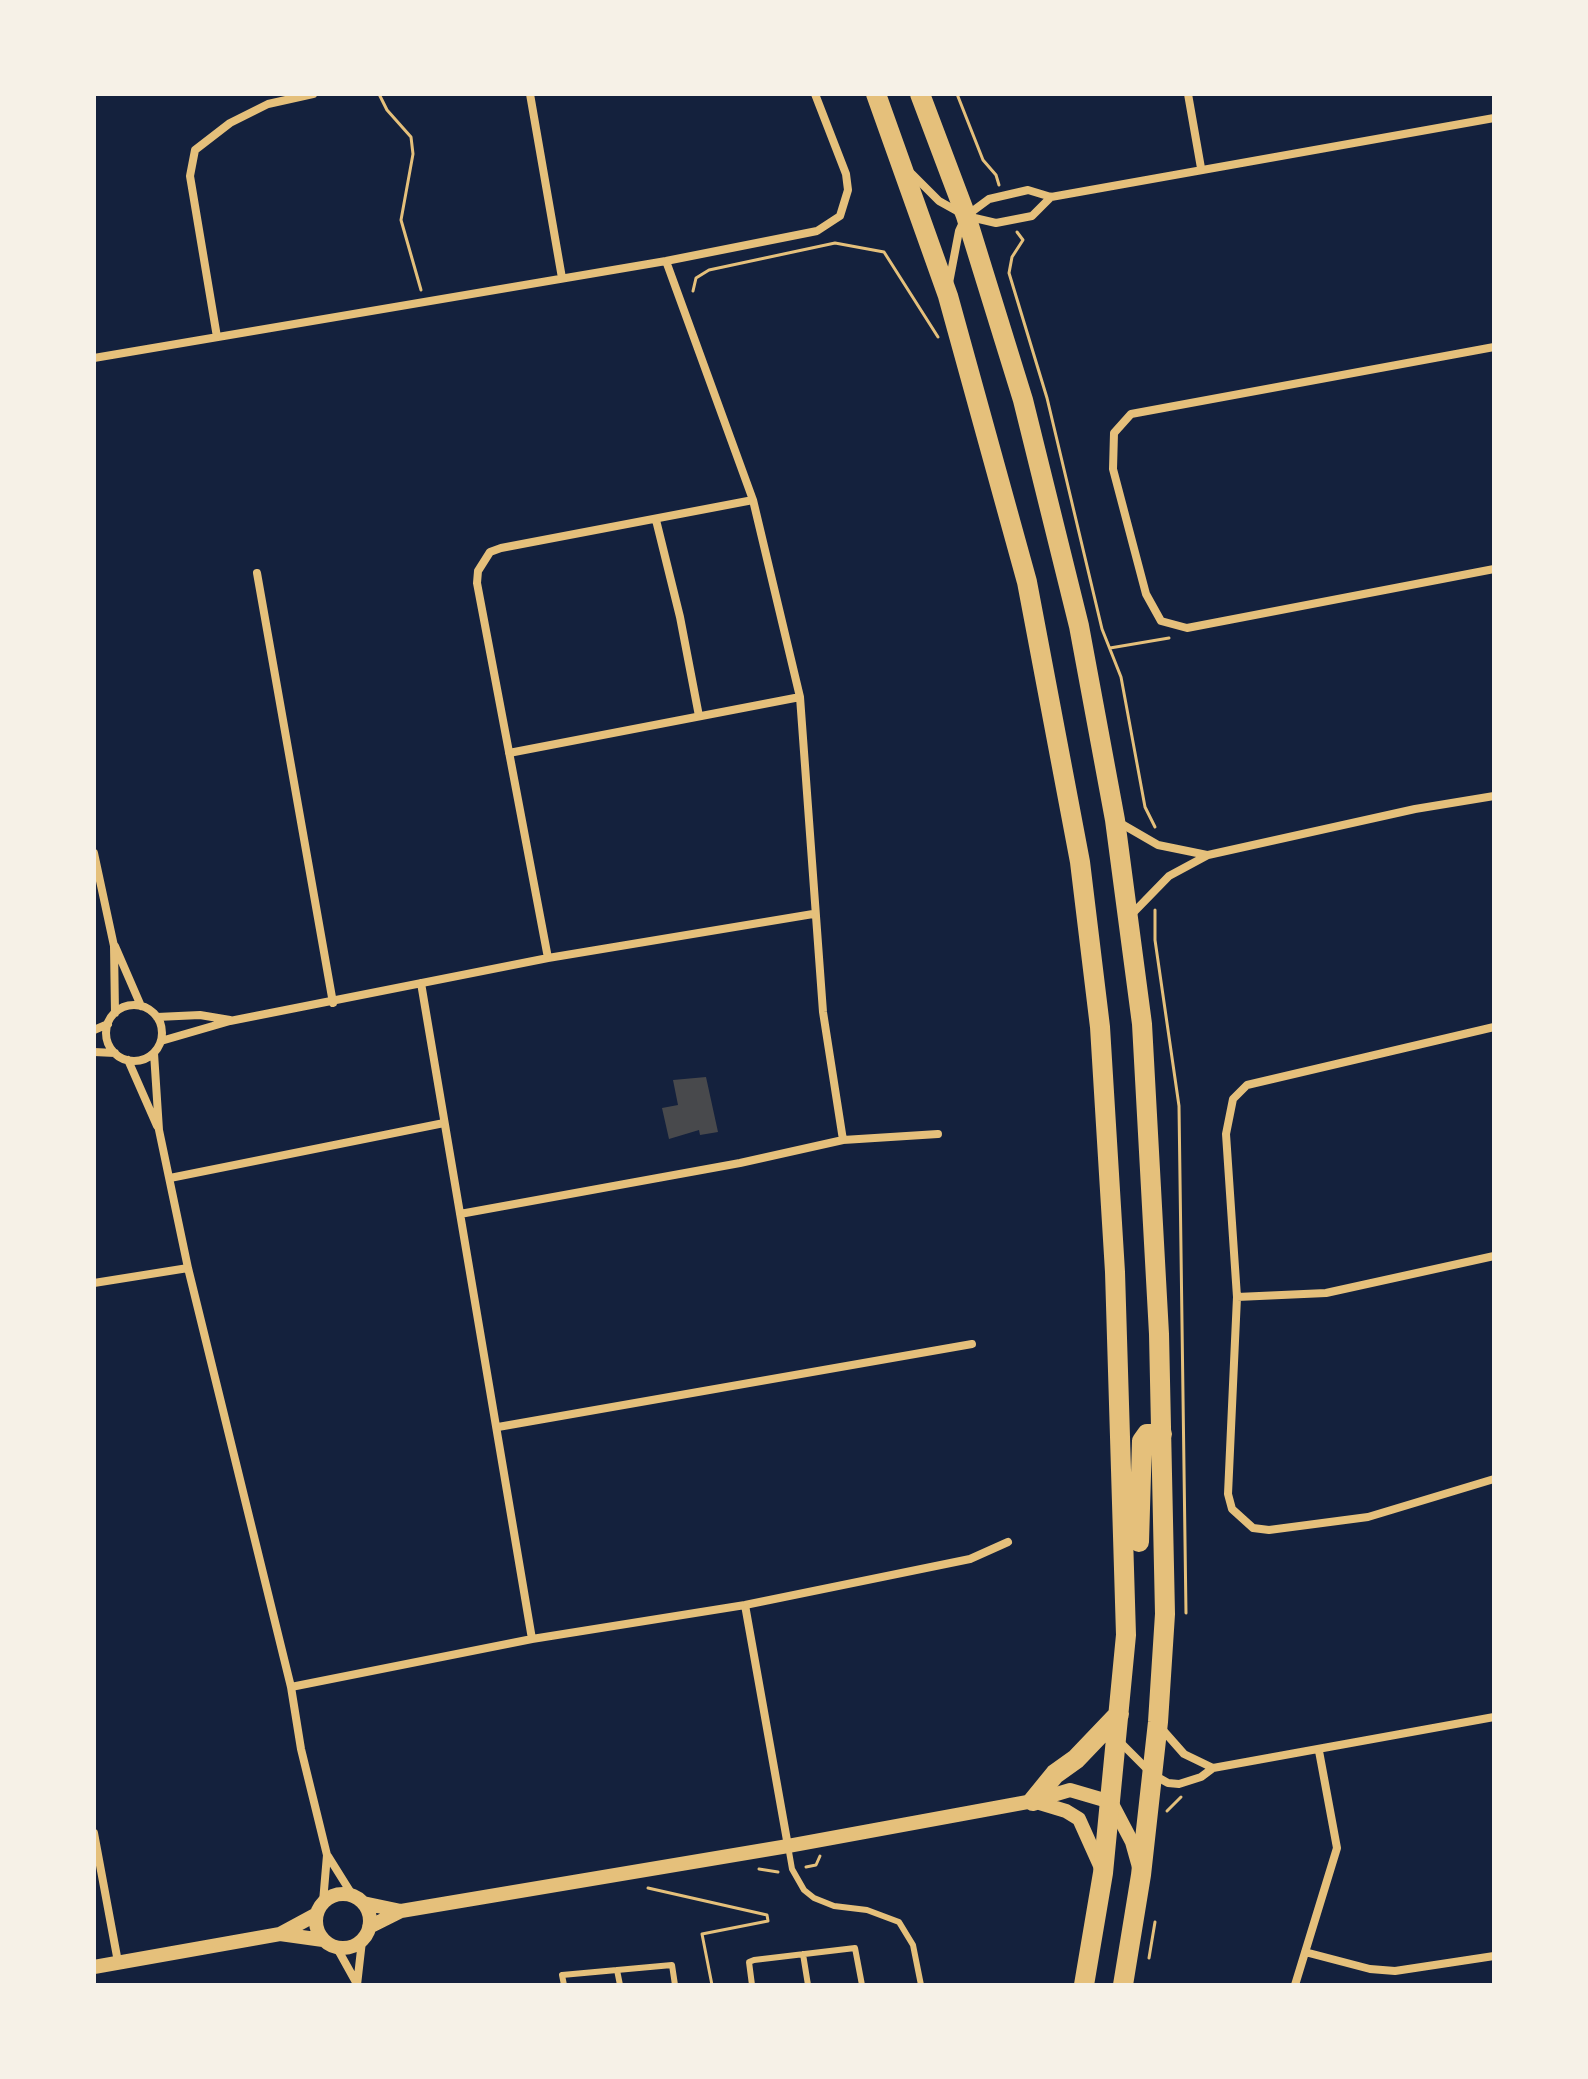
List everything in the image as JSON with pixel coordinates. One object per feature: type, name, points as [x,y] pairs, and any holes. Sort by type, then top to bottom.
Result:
[{"type":"highway","points":[[876,94],[948,296],[1027,582],[1080,862],[1100,1027],[1110,1160],[1125,1509],[1126,1635],[1103,1873],[1084,1985]]},
{"type":"highway","points":[[920,94],[966,216],[1023,400],[1046,491],[1082,640],[1115,820],[1128,918],[1150,1133],[1165,1601],[1158,1722],[1141,1875],[1122,1980]]},
{"type":"highway","points":[[1126,1635],[1140,1602],[1142,1441],[1147,1434],[1162,1434]]},
{"type":"highway","points":[[1033,1801],[1055,1774],[1076,1759],[1119,1714]]},
{"type":"street","points":[[217,337],[190,176],[195,150],[212,134],[268,104],[311,94]]},
{"type":"street","points":[[530,94],[562,278]]},
{"type":"street","points":[[94,358],[666,261],[817,231],[840,216],[848,190],[846,174],[815,94]]},
{"type":"street","points":[[1188,94],[1201,168]]},
{"type":"street","points":[[948,296],[953,245],[966,216],[989,199],[1028,190],[1051,197],[1494,118]]},
{"type":"street","points":[[902,161],[927,191],[966,216],[996,223],[1032,216],[1051,197]]},
{"type":"street","points":[[666,261],[753,500],[800,697],[807,758],[813,914],[823,1012],[843,1140]]},
{"type":"street","points":[[1494,347],[1131,414],[1114,433],[1113,469],[1146,594],[1161,621],[1187,628],[1494,569]]},
{"type":"street","points":[[548,958],[477,583],[483,561],[501,548],[753,500]]},
{"type":"street","points":[[656,520],[680,617],[699,716]]},
{"type":"street","points":[[257,573],[333,1003]]},
{"type":"street","points":[[509,753],[800,697]]},
{"type":"street","points":[[1128,918],[1169,876],[1208,855],[1415,809],[1494,796]]},
{"type":"street","points":[[1115,820],[1158,845],[1208,855]]},
{"type":"street","points":[[94,853],[114,946],[115,1013]]},
{"type":"street","points":[[161,1041],[230,1021],[548,958],[813,914]]},
{"type":"street","points":[[114,946],[141,1006],[157,1017],[200,1015],[230,1021]]},
{"type":"street","points":[[421,983],[532,1639]]},
{"type":"street","points":[[115,1053],[107,1037],[108,1024],[115,1013],[127,1006],[141,1006]]},
{"type":"street","points":[[94,1052],[115,1053],[128,1060],[142,1060],[154,1053],[161,1041],[157,1017]]},
{"type":"street","points":[[94,1030],[108,1024]]},
{"type":"street","points":[[1494,1027],[1266,1078],[1239,1090],[1228,1111],[1226,1134],[1237,1297],[1228,1494],[1232,1509],[1241,1521],[1253,1528],[1269,1530],[1368,1517],[1494,1479]]},
{"type":"street","points":[[154,1053],[159,1130],[188,1268],[291,1687],[301,1749],[327,1855],[369,1915],[369,1927],[362,1941],[357,1985]]},
{"type":"street","points":[[128,1060],[159,1130]]},
{"type":"street","points":[[170,1178],[444,1123]]},
{"type":"street","points":[[460,1214],[740,1163],[843,1140],[938,1134]]},
{"type":"street","points":[[1237,1297],[1326,1293],[1494,1256]]},
{"type":"street","points":[[94,1283],[188,1268]]},
{"type":"street","points":[[498,1427],[972,1344]]},
{"type":"street","points":[[291,1687],[532,1639],[745,1605],[970,1559],[1008,1542]]},
{"type":"street","points":[[745,1605],[788,1846]]},
{"type":"street","points":[[1118,1740],[1152,1774],[1168,1783],[1179,1784],[1201,1777],[1213,1768],[1494,1717]]},
{"type":"street","points":[[1158,1722],[1174,1745],[1213,1768]]},
{"type":"street","points":[[1295,1985],[1337,1848],[1319,1751]]},
{"type":"street","points":[[369,1927],[401,1911],[788,1846],[1033,1801],[1070,1790],[1111,1802],[1132,1842],[1141,1875]]},
{"type":"street","points":[[1033,1801],[1066,1811],[1079,1819],[1103,1873]]},
{"type":"street","points":[[94,1833],[118,1962]]},
{"type":"street","points":[[323,1940],[318,1932],[327,1855]]},
{"type":"street","points":[[280,1934],[337,1894],[401,1911]]},
{"type":"street","points":[[94,1967],[280,1934],[323,1940],[337,1948],[350,1948],[362,1941]]},
{"type":"street","points":[[337,1948],[357,1985]]},
{"type":"street","points":[[1305,1952],[1370,1969],[1395,1971],[1494,1956]]},
{"type":"lane","points":[[788,1846],[792,1869],[804,1890],[814,1898],[834,1906],[867,1910],[899,1922],[913,1945],[921,1985]]},
{"type":"lane","points":[[752,1985],[749,1962],[855,1948],[862,1985]]},
{"type":"lane","points":[[803,1954],[808,1985]]},
{"type":"lane","points":[[564,1985],[562,1975],[672,1965],[675,1985]]},
{"type":"lane","points":[[617,1970],[620,1985]]},
{"type":"path","points":[[379,94],[387,110],[411,137],[413,154],[401,220],[424,300]]},
{"type":"path","points":[[957,94],[983,160],[996,175]]},
{"type":"path","points":[[1009,220],[1023,240],[1012,257],[1009,273],[1047,398],[1102,629],[1121,677],[1145,807],[1156,830]]},
{"type":"path","points":[[681,303],[693,300],[696,278],[709,270],[835,243],[884,252],[936,336],[942,338]]},
{"type":"building","points":[[706,1077],[718,1132],[700,1135],[699,1130],[669,1139],[662,1108],[678,1105],[673,1080]]}]
